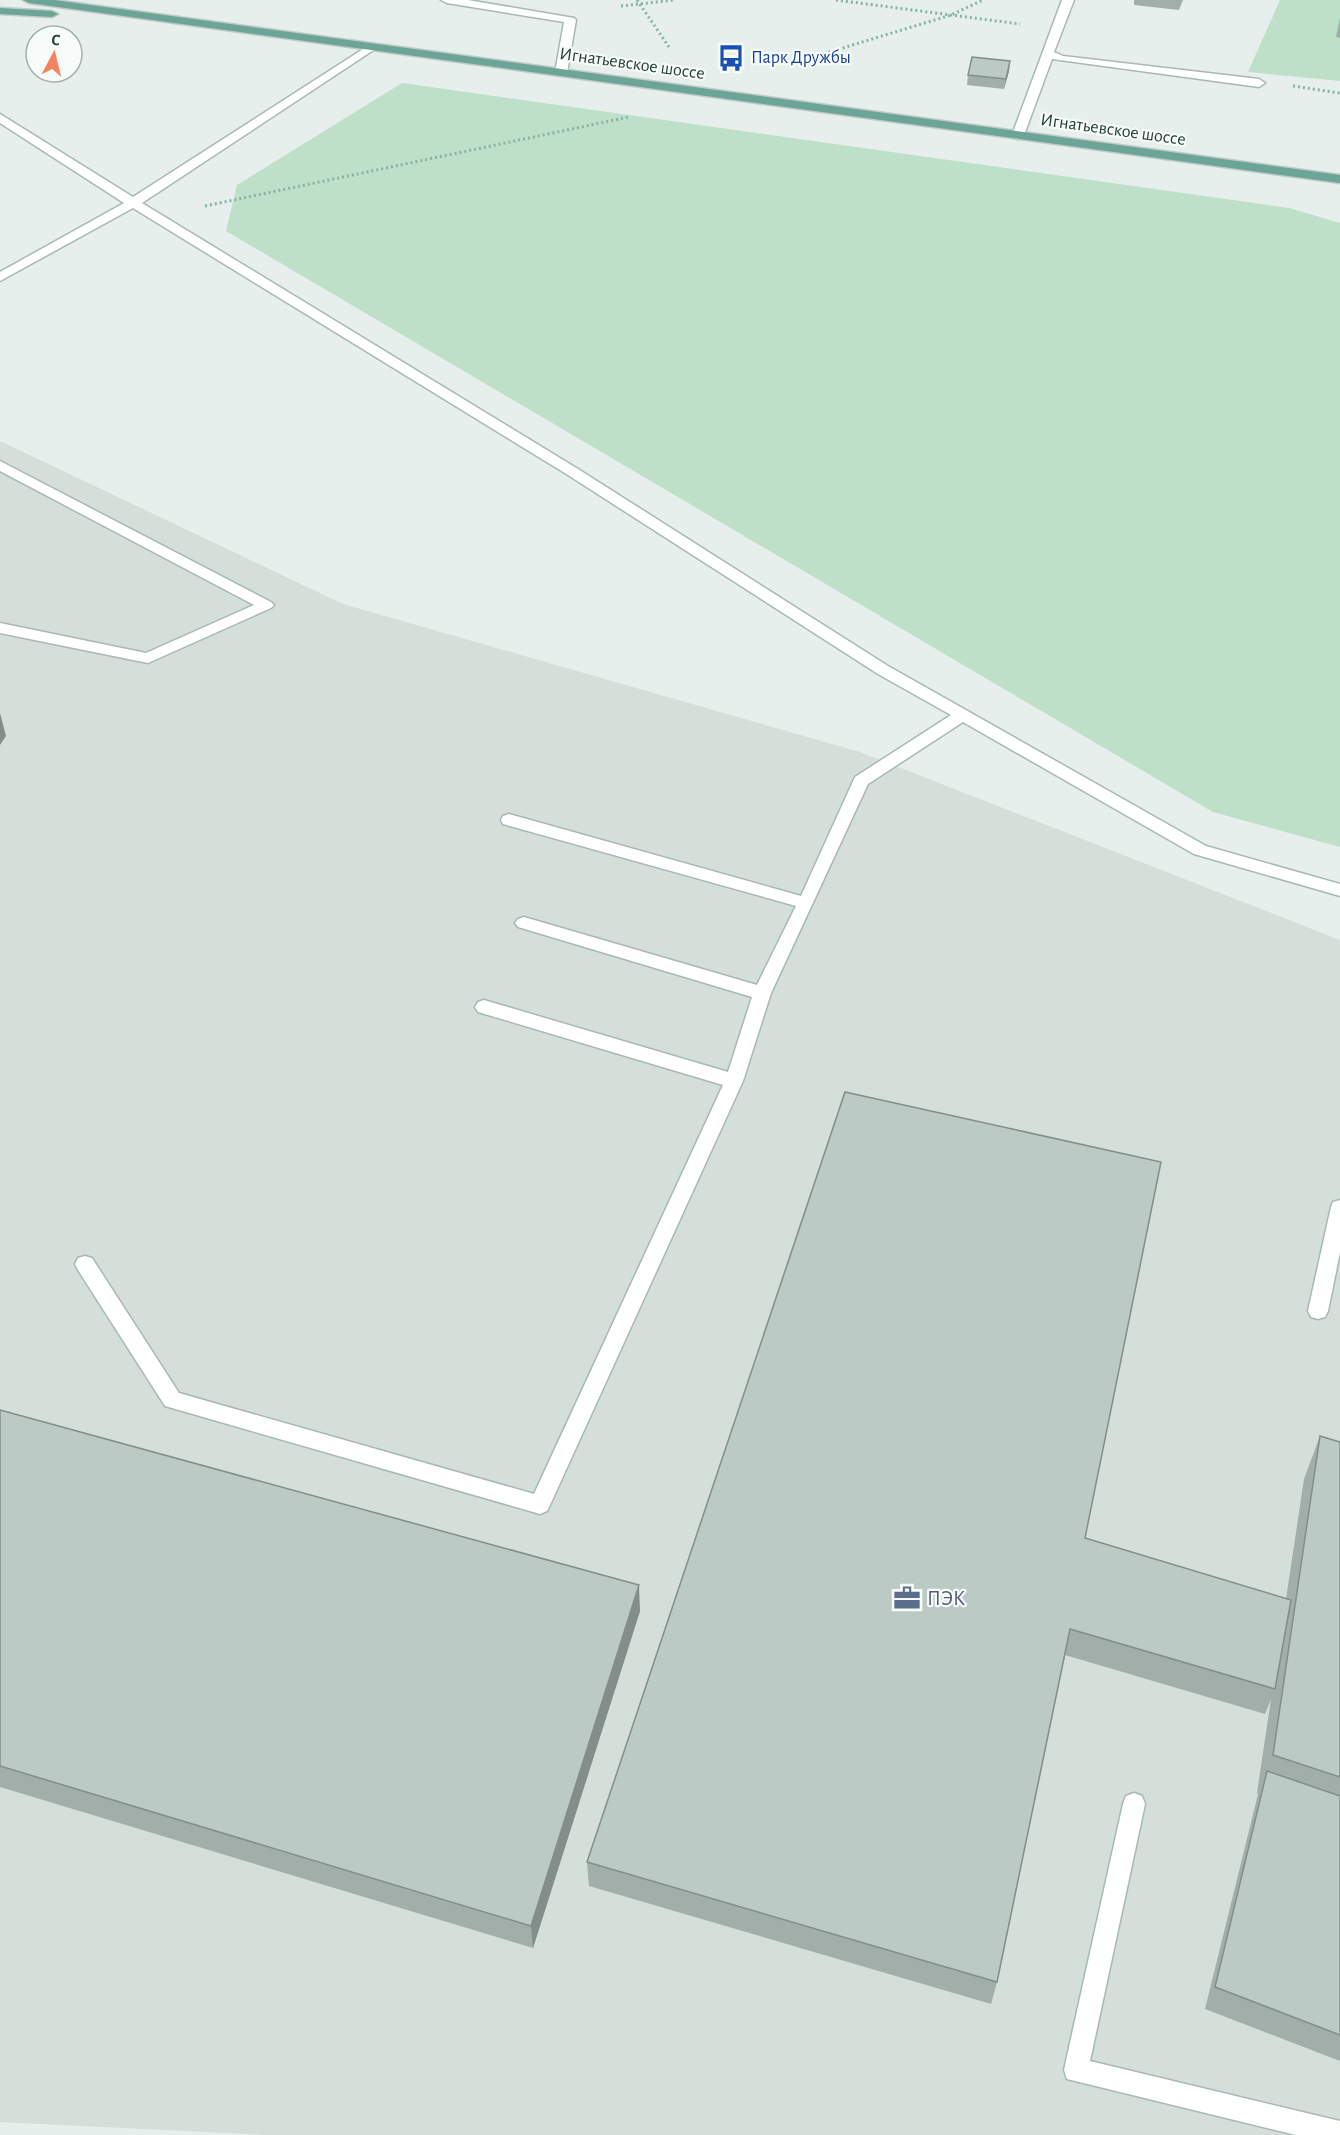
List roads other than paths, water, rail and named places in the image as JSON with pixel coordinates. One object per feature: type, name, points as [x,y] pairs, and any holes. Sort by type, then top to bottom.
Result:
[{"type":"main road","name":"Игнатьевское шоссе","points":[[29,0],[1339,179]]},
{"type":"main road","points":[[0,11],[186,22]]},
{"type":"lane","points":[[447,0],[570,20],[561,73]]},
{"type":"lane","points":[[1018,135],[1068,0]]},
{"type":"lane","points":[[0,277],[133,203],[371,47]]},
{"type":"lane","points":[[1048,54],[1087,60]]},
{"type":"lane","points":[[1048,54],[1061,59],[1259,83]]},
{"type":"lane","points":[[0,118],[154,216],[573,472],[883,670],[1200,850],[1340,890]]},
{"type":"lane","points":[[0,465],[266,605],[148,658],[0,628]]},
{"type":"lane","points":[[85,1264],[172,1400],[540,1505],[734,1082],[762,993],[861,781],[963,716]]},
{"type":"lane","points":[[509,820],[806,903]]},
{"type":"lane","points":[[524,923],[762,993]]},
{"type":"lane","points":[[484,1007],[734,1082]]},
{"type":"lane","points":[[1318,1311],[1340,1207]]},
{"type":"lane","points":[[1134,1804],[1076,2070],[1340,2133]]},
{"type":"place","name":"Парк Дружбы","points":[[731,58]]},
{"type":"place","name":"ПЭК","points":[[907,1598]]}]
